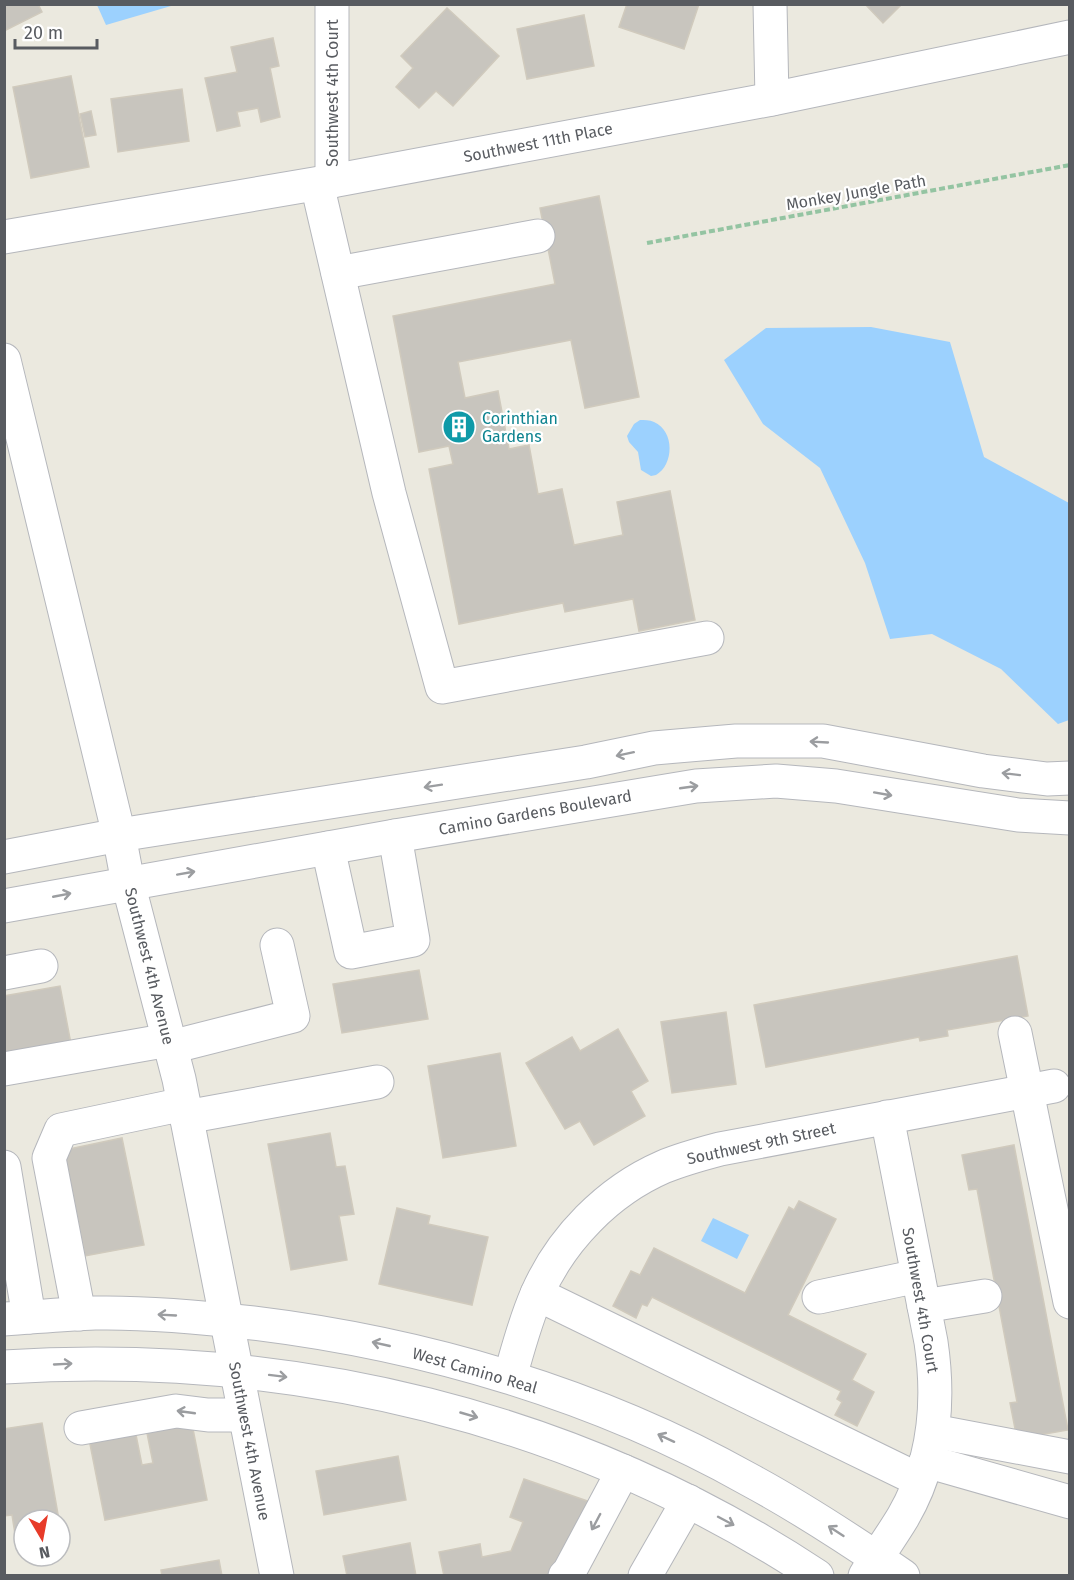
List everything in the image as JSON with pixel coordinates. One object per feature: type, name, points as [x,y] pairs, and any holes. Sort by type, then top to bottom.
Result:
[{"type":"street","name":"Southwest 4th Court","points":[[332,4],[325,182],[338,273],[389,493],[442,687],[707,638]]},
{"type":"street","points":[[770,4],[772,99]]},
{"type":"street","name":"Southwest 11th Place","points":[[4,237],[325,182],[772,99],[1070,38]]},
{"type":"street","points":[[338,273],[538,236]]},
{"type":"street","name":"Southwest 4th Avenue","points":[[4,360],[119,835],[128,883],[170,1044],[277,1575]]},
{"type":"street","points":[[4,857],[119,835],[586,762],[654,748],[736,741],[823,741],[983,771],[1047,778],[1070,778]]},
{"type":"street","points":[[586,762],[592,802]]},
{"type":"street","name":"Camino Gardens Boulevard","points":[[4,906],[395,836],[696,786],[776,781],[836,786],[1018,815],[1070,818]]},
{"type":"street","points":[[355,798],[362,842]]},
{"type":"street","points":[[328,848],[351,952],[413,940],[395,836]]},
{"type":"street","points":[[4,1069],[170,1044],[293,1016],[277,945]]},
{"type":"street","points":[[4,973],[41,966]]},
{"type":"street","points":[[1015,1033],[1041,1088],[1070,1302]]},
{"type":"street","points":[[79,1314],[49,1158],[61,1130],[377,1082]]},
{"type":"street","name":"Southwest 9th Street","points":[[510,1377],[522,1334],[537,1294],[551,1266],[568,1242],[588,1219],[611,1199],[662,1167],[720,1149],[1041,1088]]},
{"type":"street","name":"Southwest 4th Court","points":[[881,1570],[926,1457],[936,1401],[935,1370],[887,1117]]},
{"type":"street","points":[[4,1167],[17,1318]]},
{"type":"street","points":[[819,1297],[921,1291],[986,1296]]},
{"type":"street","points":[[537,1294],[926,1457],[1070,1502]]},
{"type":"street","name":"West Camino Real","points":[[17,1318],[79,1314],[150,1314],[302,1329],[424,1353],[510,1377],[611,1414],[703,1455],[792,1503],[881,1570]]},
{"type":"street","points":[[4,1367],[124,1364],[177,1365],[235,1370],[318,1381],[426,1404],[519,1430],[623,1471],[688,1501],[746,1532],[806,1573]]},
{"type":"street","points":[[81,1428],[176,1411],[208,1415],[244,1415]]},
{"type":"street","points":[[926,1457],[1070,1457]]},
{"type":"street","points":[[565,1575],[569,1572],[623,1471]]},
{"type":"street","points":[[645,1575],[688,1501]]},
{"type":"path","name":"Monkey Jungle Path","points":[[647,243],[1070,165]]},
{"type":"water","points":[[171,4],[171,6],[106,25],[97,5]]},
{"type":"water","points":[[871,327],[950,342],[984,457],[1069,503],[1069,720],[1058,724],[1001,669],[932,634],[890,639],[865,563],[820,468],[763,424],[724,360],[766,328]]},
{"type":"water","points":[[640,420],[652,421],[661,426],[669,440],[669,456],[662,470],[656,475],[651,476],[641,470],[638,452],[627,436],[634,424]]},
{"type":"water","points":[[713,1218],[749,1235],[737,1259],[701,1241]]},
{"type":"building","points":[[4,4],[38,4],[42,12],[4,31]]},
{"type":"building","points":[[627,4],[699,4],[684,49],[619,27]]},
{"type":"building","points":[[865,4],[902,4],[883,23]]},
{"type":"building","points":[[447,8],[499,56],[453,106],[436,91],[419,108],[396,87],[413,68],[401,56]]},
{"type":"building","points":[[584,15],[594,66],[527,79],[517,29]]},
{"type":"building","points":[[273,38],[279,66],[270,68],[280,117],[261,122],[258,108],[237,112],[240,126],[217,131],[205,78],[237,72],[231,47]]},
{"type":"building","points":[[71,76],[89,167],[31,178],[13,87]]},
{"type":"building","points":[[182,89],[189,141],[118,152],[111,99]]},
{"type":"building","points":[[91,111],[96,135],[85,137],[80,114]]},
{"type":"building","name":"Corinthian Gardens","points":[[599,196],[639,397],[585,408],[571,340],[458,362],[465,398],[498,391],[509,449],[529,445],[538,494],[562,489],[574,545],[623,535],[617,502],[670,491],[695,620],[639,631],[633,599],[565,612],[563,603],[459,624],[429,469],[453,464],[449,446],[419,452],[393,316],[555,284],[540,208]]},
{"type":"building","points":[[1017,956],[1028,1016],[947,1030],[948,1036],[920,1041],[919,1037],[766,1067],[754,1005]]},
{"type":"building","points":[[419,970],[428,1019],[342,1033],[333,984]]},
{"type":"building","points":[[60,986],[71,1044],[4,1057],[4,996]]},
{"type":"building","points":[[726,1012],[736,1084],[672,1093],[661,1022]]},
{"type":"building","points":[[618,1029],[648,1081],[631,1091],[645,1116],[594,1145],[580,1121],[565,1129],[526,1063],[572,1037],[580,1051]]},
{"type":"building","points":[[500,1053],[516,1146],[443,1158],[428,1066]]},
{"type":"building","points":[[330,1133],[336,1167],[345,1166],[354,1214],[339,1216],[347,1260],[291,1270],[268,1144]]},
{"type":"building","points":[[122,1138],[144,1245],[85,1256],[64,1150]]},
{"type":"building","points":[[1014,1145],[1068,1430],[1017,1439],[1010,1403],[1017,1402],[977,1189],[969,1190],[962,1155]]},
{"type":"building","points":[[799,1201],[836,1219],[788,1315],[866,1354],[852,1380],[874,1392],[857,1426],[835,1415],[842,1402],[837,1399],[841,1391],[652,1297],[647,1306],[642,1304],[636,1318],[613,1306],[631,1271],[640,1275],[654,1248],[745,1293],[789,1207],[794,1210]]},
{"type":"building","points":[[397,1208],[430,1216],[428,1224],[488,1237],[472,1305],[379,1284]]},
{"type":"building","points":[[191,1419],[207,1500],[105,1520],[89,1439],[135,1430],[142,1465],[153,1463],[146,1428]]},
{"type":"building","points":[[42,1423],[57,1508],[12,1508],[12,1515],[4,1516],[4,1429]]},
{"type":"building","points":[[398,1456],[406,1500],[324,1515],[316,1471]]},
{"type":"building","points":[[524,1479],[596,1504],[556,1576],[444,1576],[439,1552],[480,1544],[482,1557],[511,1551],[523,1522],[510,1517]]},
{"type":"building","points":[[410,1543],[416,1576],[347,1576],[343,1556]]},
{"type":"building","points":[[219,1560],[222,1576],[162,1576],[161,1570]]},
{"type":"place","name":"Corinthian Gardens","points":[[459,427]]}]
